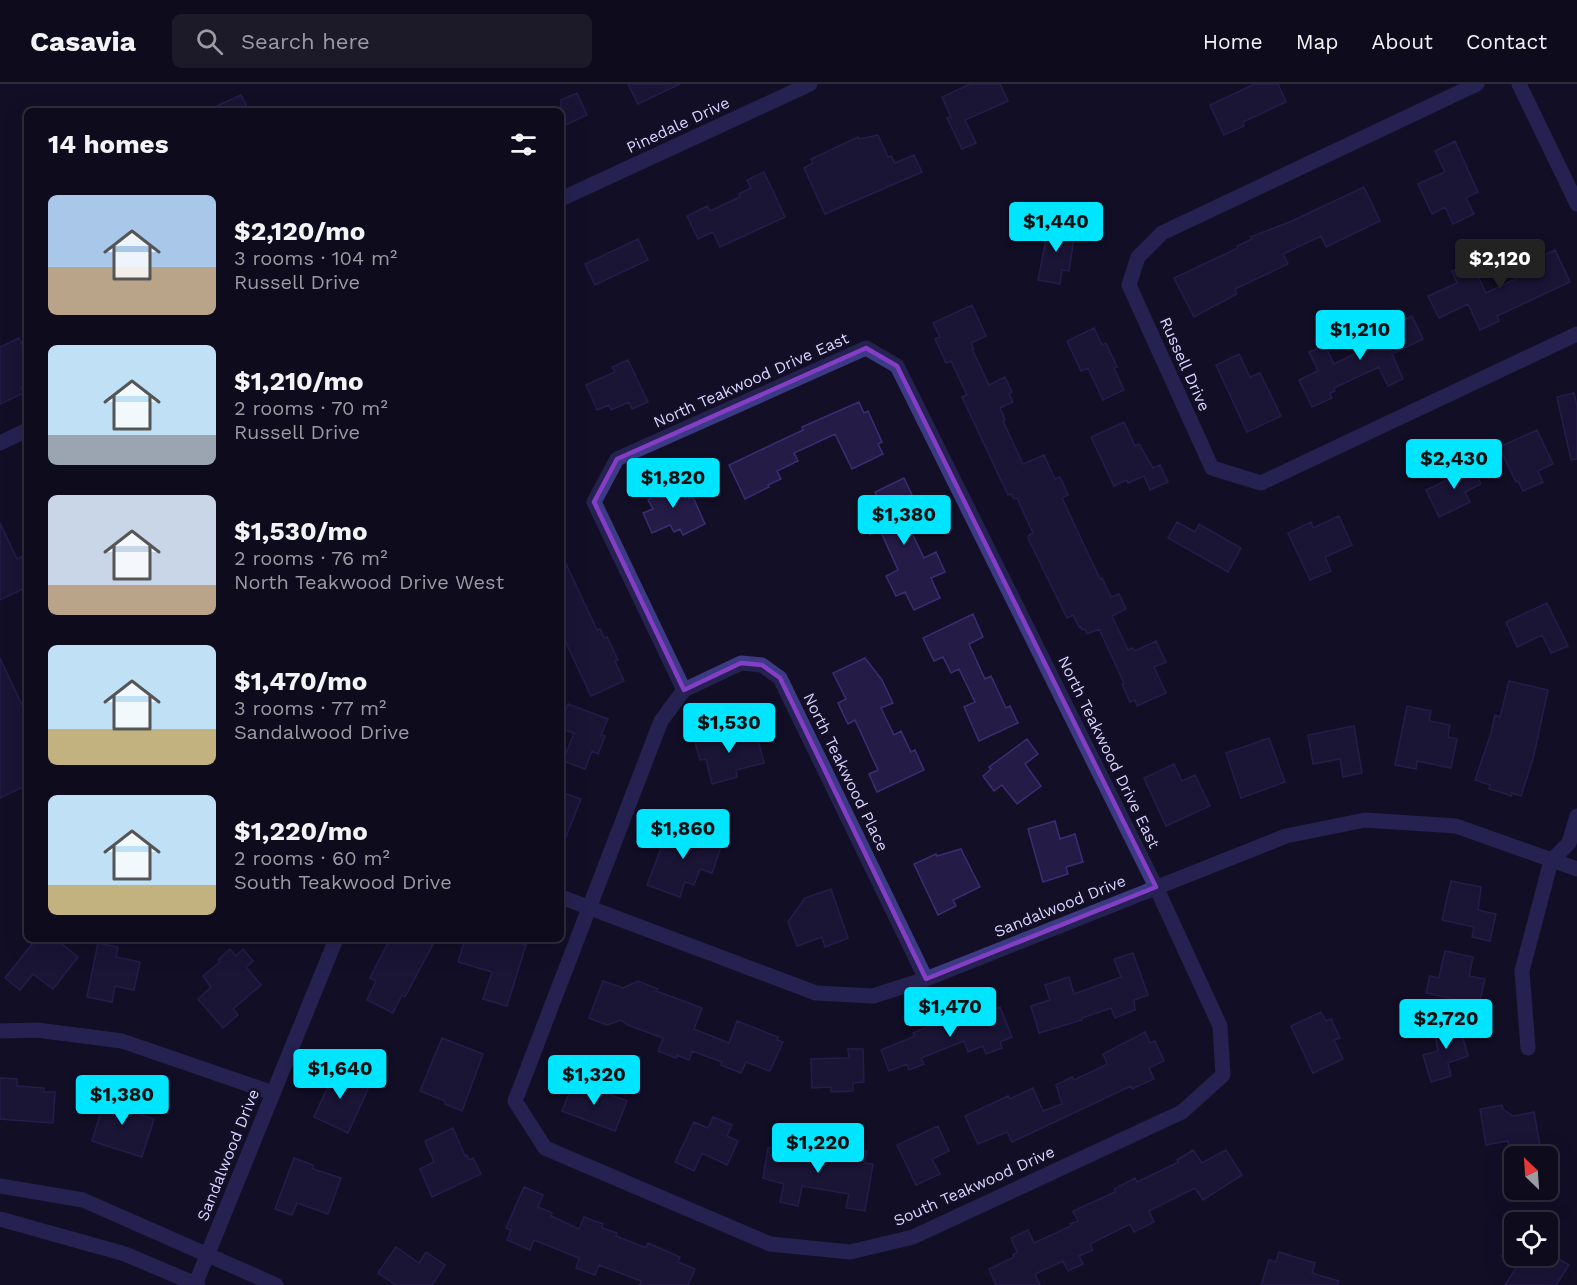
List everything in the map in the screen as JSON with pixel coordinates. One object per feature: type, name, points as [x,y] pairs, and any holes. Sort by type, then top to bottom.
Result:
[{"type":"street","name":"Pinedale Drive","points":[[564,198],[810,84]]},
{"type":"street","name":"Russell Drive","points":[[1478,84],[1162,233],[1138,257],[1129,285],[1212,468],[1261,483],[1577,334]]},
{"type":"street","points":[[1520,84],[1577,204]]},
{"type":"street","name":"North Teakwood Drive East","points":[[684,690],[594,502],[608,473],[617,459],[866,348],[897,366],[1156,887]]},
{"type":"street","points":[[0,443],[24,431]]},
{"type":"street","name":"North Teakwood Place","points":[[684,690],[741,663],[762,665],[780,678],[926,979]]},
{"type":"street","points":[[591,907],[661,721],[684,690]]},
{"type":"street","points":[[1528,1048],[1522,971],[1551,861],[1569,843],[1577,816]]},
{"type":"street","name":"Sandalwood Drive","points":[[564,898],[816,993],[873,996],[926,979],[1286,836],[1365,820],[1456,826],[1577,870]]},
{"type":"street","name":"South Teakwood Drive","points":[[591,907],[515,1101],[545,1148],[770,1244],[850,1252],[913,1236],[1182,1112],[1223,1075],[1220,1026],[1156,887]]},
{"type":"street","name":"Sandalwood Drive","points":[[196,1285],[207,1253],[335,942]]},
{"type":"street","points":[[0,1031],[37,1030],[122,1041],[273,1093]]},
{"type":"street","points":[[0,1186],[83,1200],[276,1285]]},
{"type":"street","points":[[0,1219],[124,1254],[196,1285]]},
{"type":"highlighted area","points":[[866,348],[897,366],[1156,887],[926,979],[780,678],[762,665],[741,663],[684,690],[594,502],[617,459]]},
{"type":"building","points":[[628,84],[680,84],[638,104]]},
{"type":"building","points":[[970,84],[1000,84],[1008,101],[965,120],[976,143],[962,149],[947,118],[951,117],[942,97]]},
{"type":"building","points":[[1255,84],[1278,84],[1286,102],[1243,122],[1244,126],[1224,135],[1210,105]]},
{"type":"building","points":[[577,93],[587,115],[564,126],[564,108],[561,108],[561,100]]},
{"type":"building","points":[[241,95],[248,108],[213,108]]},
{"type":"building","points":[[878,135],[888,157],[891,156],[895,163],[914,155],[922,172],[825,214],[804,168],[813,163],[811,159],[858,137],[859,139]]},
{"type":"building","points":[[1455,141],[1478,192],[1466,198],[1474,214],[1453,224],[1445,207],[1432,214],[1418,184],[1445,172],[1435,151]]},
{"type":"building","points":[[764,172],[785,217],[720,247],[713,232],[698,239],[687,216],[707,206],[710,211],[740,197],[739,194],[751,188],[747,180]]},
{"type":"building","points":[[1364,187],[1380,221],[1326,247],[1321,236],[1283,254],[1288,264],[1235,289],[1237,294],[1194,317],[1174,278],[1238,248],[1237,246],[1252,239],[1251,237],[1292,221]]},
{"type":"building","points":[[1050,220],[1070,223],[1067,237],[1074,238],[1069,271],[1062,270],[1060,284],[1038,280]]},
{"type":"building","points":[[638,239],[648,260],[595,285],[585,264]]},
{"type":"building","points":[[1555,250],[1570,282],[1497,316],[1499,321],[1480,330],[1468,304],[1439,318],[1428,296],[1457,283],[1452,271],[1471,262],[1486,293],[1524,275],[1520,266]]},
{"type":"building","points":[[972,305],[986,336],[971,343],[974,349],[972,349],[989,385],[1005,377],[1012,392],[1009,394],[1013,402],[1000,408],[1005,420],[1003,421],[1023,464],[1044,455],[1055,479],[1060,477],[1068,495],[1062,498],[1100,579],[1102,578],[1111,597],[1119,594],[1126,609],[1112,616],[1128,650],[1133,648],[1135,651],[1156,641],[1166,662],[1154,667],[1166,693],[1137,706],[1135,700],[1130,702],[1122,684],[1124,683],[1099,629],[1087,634],[1085,629],[1082,630],[1079,627],[1073,615],[1067,618],[1028,538],[1033,533],[1017,498],[1014,499],[1011,494],[1008,495],[962,397],[967,395],[951,361],[946,363],[935,339],[940,337],[933,323]]},
{"type":"building","points":[[1412,316],[1423,339],[1392,354],[1403,379],[1388,386],[1379,367],[1334,388],[1335,391],[1330,393],[1332,398],[1312,407],[1299,380],[1318,371],[1309,352],[1325,345],[1334,364],[1369,347],[1365,338]]},
{"type":"building","points":[[1094,328],[1102,345],[1106,343],[1124,390],[1103,400],[1088,368],[1081,371],[1067,341]]},
{"type":"building","points":[[19,338],[24,349],[24,386],[21,388],[24,393],[0,404],[0,347]]},
{"type":"building","points":[[1239,354],[1250,377],[1260,373],[1281,416],[1247,432],[1216,365]]},
{"type":"building","points":[[628,360],[648,402],[632,409],[629,402],[611,410],[609,405],[597,410],[586,385],[615,372],[612,367]]},
{"type":"building","points":[[1574,393],[1577,406],[1577,459],[1571,460],[1557,397]]},
{"type":"building","points":[[859,402],[864,413],[868,411],[882,442],[878,444],[883,454],[852,469],[835,434],[794,453],[798,461],[777,471],[781,479],[745,499],[729,465],[803,430],[802,427]]},
{"type":"building","points":[[1124,422],[1135,446],[1139,444],[1153,468],[1160,465],[1168,482],[1150,490],[1144,476],[1114,486],[1091,437]]},
{"type":"building","points":[[1537,430],[1553,464],[1538,471],[1543,482],[1523,491],[1518,481],[1516,482],[1499,447]]},
{"type":"building","points":[[1469,459],[1481,484],[1465,492],[1470,502],[1439,517],[1426,490],[1458,475],[1454,467]]},
{"type":"building","points":[[679,478],[689,499],[693,497],[705,524],[683,535],[680,529],[674,532],[670,525],[652,533],[643,513],[653,509],[648,500],[651,498],[648,491]]},
{"type":"building","points":[[904,478],[914,499],[899,506],[924,558],[936,552],[945,572],[931,578],[940,598],[914,610],[905,592],[896,596],[886,576],[898,570],[880,530],[870,535],[862,518],[872,513],[867,504],[878,499],[875,492]]},
{"type":"building","points":[[1339,516],[1352,545],[1325,557],[1331,571],[1310,580],[1288,533],[1311,522],[1313,528]]},
{"type":"building","points":[[1177,522],[1195,532],[1199,524],[1241,548],[1228,572],[1168,538]]},
{"type":"building","points":[[0,523],[17,559],[23,556],[24,558],[24,588],[0,600]]},
{"type":"building","points":[[564,559],[597,630],[600,629],[604,638],[607,637],[618,660],[615,661],[624,681],[591,696],[564,638]]},
{"type":"building","points":[[1547,603],[1568,646],[1551,653],[1542,635],[1517,647],[1506,622]]},
{"type":"building","points":[[973,614],[983,637],[969,644],[985,679],[991,676],[1006,708],[1010,706],[1018,723],[979,741],[964,707],[975,702],[959,669],[951,673],[943,657],[934,661],[923,638]]},
{"type":"building","points":[[0,658],[24,710],[24,786],[0,798]]},
{"type":"building","points":[[865,658],[882,680],[893,703],[881,708],[894,735],[901,731],[911,752],[915,750],[924,770],[877,792],[869,774],[878,770],[855,720],[848,724],[838,703],[846,699],[833,673]]},
{"type":"building","points":[[1509,681],[1548,690],[1533,759],[1521,796],[1512,793],[1511,796],[1489,789],[1490,785],[1475,780],[1495,715],[1500,717]]},
{"type":"building","points":[[568,704],[608,719],[601,735],[605,736],[598,754],[592,751],[585,769],[564,761],[574,733],[564,730],[564,715]]},
{"type":"building","points":[[1407,706],[1431,711],[1429,721],[1450,725],[1448,737],[1457,739],[1451,768],[1417,761],[1416,769],[1395,765]]},
{"type":"building","points":[[1354,726],[1362,773],[1343,777],[1340,759],[1313,764],[1308,735]]},
{"type":"building","points":[[724,731],[727,740],[756,732],[764,763],[736,770],[737,777],[712,784],[706,759],[700,760],[694,739]]},
{"type":"building","points":[[1269,738],[1285,782],[1241,798],[1226,753]]},
{"type":"building","points":[[1027,739],[1038,754],[1025,764],[1041,786],[1017,804],[1002,785],[994,791],[983,776],[991,769],[989,767]]},
{"type":"building","points":[[1174,764],[1182,781],[1195,775],[1210,806],[1166,826],[1144,778]]},
{"type":"building","points":[[564,793],[581,799],[564,842]]},
{"type":"building","points":[[1055,821],[1060,839],[1075,834],[1083,862],[1066,867],[1068,874],[1043,882],[1028,829]]},
{"type":"building","points":[[670,825],[722,844],[712,873],[700,869],[694,885],[685,882],[680,897],[647,885]]},
{"type":"building","points":[[961,849],[980,887],[953,900],[956,906],[938,915],[914,864],[936,854],[937,856]]},
{"type":"building","points":[[1451,881],[1481,887],[1478,910],[1496,914],[1490,941],[1472,937],[1474,927],[1442,920]]},
{"type":"building","points":[[831,889],[848,938],[825,947],[822,937],[797,946],[788,922],[805,898]]},
{"type":"building","points":[[34,942],[60,942],[78,957],[53,989],[33,974],[20,990],[5,978]]},
{"type":"building","points":[[388,942],[429,942],[433,944],[405,997],[402,995],[393,1013],[367,1000],[376,981],[370,978]]},
{"type":"building","points":[[464,942],[517,942],[526,945],[507,1006],[483,999],[492,972],[458,962]]},
{"type":"building","points":[[98,943],[118,947],[116,957],[140,962],[134,990],[115,986],[112,1002],[87,997]]},
{"type":"building","points":[[230,949],[236,956],[243,949],[253,961],[246,967],[261,985],[233,1009],[238,1015],[223,1028],[198,999],[211,987],[203,976],[220,962],[218,960]]},
{"type":"building","points":[[1445,951],[1473,957],[1469,976],[1485,979],[1479,1004],[1426,993],[1430,976],[1439,978]]},
{"type":"building","points":[[1133,953],[1148,995],[1134,1000],[1135,1010],[1115,1018],[1111,1008],[1082,1018],[1082,1020],[1039,1033],[1031,1006],[1050,1000],[1045,985],[1069,977],[1074,994],[1121,977],[1114,959]]},
{"type":"building","points":[[603,981],[623,988],[638,981],[658,989],[656,991],[702,1008],[694,1029],[729,1043],[737,1021],[778,1037],[777,1040],[783,1042],[770,1071],[746,1062],[741,1073],[721,1065],[722,1062],[692,1051],[689,1060],[677,1055],[676,1058],[658,1051],[663,1038],[628,1025],[621,1020],[607,1025],[589,1018]]},
{"type":"building","points":[[1000,1007],[1012,1037],[1000,1042],[1002,1048],[986,1054],[983,1046],[968,1052],[964,1041],[921,1058],[924,1064],[909,1070],[907,1064],[889,1071],[881,1050],[915,1036],[913,1033],[970,1009],[974,1019]]},
{"type":"building","points":[[1321,1012],[1326,1021],[1331,1019],[1340,1038],[1334,1040],[1343,1059],[1313,1073],[1291,1026]]},
{"type":"building","points":[[1458,1020],[1468,1056],[1448,1063],[1451,1076],[1431,1082],[1423,1055],[1438,1051],[1433,1027]]},
{"type":"building","points":[[1145,1032],[1150,1043],[1155,1041],[1164,1061],[1149,1068],[1154,1079],[1132,1089],[1131,1086],[1012,1142],[1007,1132],[978,1144],[965,1116],[1008,1096],[1010,1099],[1033,1088],[1043,1111],[1062,1104],[1056,1085],[1072,1077],[1074,1080],[1106,1065],[1103,1054]]},
{"type":"building","points":[[442,1038],[483,1054],[462,1111],[420,1091]]},
{"type":"building","points":[[848,1049],[863,1049],[864,1082],[853,1083],[853,1091],[831,1092],[831,1087],[812,1088],[811,1059],[849,1058]]},
{"type":"building","points":[[332,1062],[348,1069],[344,1078],[368,1089],[348,1133],[314,1117],[330,1082],[324,1079]]},
{"type":"building","points":[[0,1078],[17,1079],[17,1086],[44,1088],[44,1092],[55,1092],[53,1123],[0,1119]]},
{"type":"building","points":[[574,1081],[627,1101],[615,1131],[562,1111]]},
{"type":"building","points":[[107,1092],[132,1100],[129,1111],[154,1119],[142,1157],[92,1141]]},
{"type":"building","points":[[1502,1105],[1503,1109],[1513,1116],[1534,1112],[1540,1146],[1509,1146],[1508,1141],[1486,1145],[1480,1109]]},
{"type":"building","points":[[713,1117],[732,1125],[727,1136],[738,1141],[727,1165],[702,1153],[694,1171],[675,1162],[694,1122],[708,1128]]},
{"type":"building","points":[[938,1126],[949,1151],[932,1159],[940,1174],[916,1185],[897,1145]]},
{"type":"building","points":[[453,1128],[465,1156],[467,1155],[469,1160],[473,1158],[481,1174],[432,1197],[420,1169],[434,1162],[425,1141]]},
{"type":"building","points":[[773,1140],[805,1146],[804,1153],[849,1160],[852,1148],[867,1151],[865,1163],[873,1164],[865,1211],[846,1208],[849,1194],[802,1186],[798,1206],[780,1202],[784,1184],[763,1178],[768,1148],[772,1148]]},
{"type":"building","points":[[1193,1150],[1202,1163],[1226,1150],[1242,1175],[1203,1200],[1195,1188],[1149,1211],[1154,1222],[1134,1232],[1130,1224],[1090,1244],[1093,1250],[1079,1256],[1083,1264],[1068,1271],[1063,1261],[1035,1274],[1040,1285],[996,1285],[989,1269],[1014,1257],[1013,1255],[1017,1252],[1011,1238],[1028,1230],[1034,1243],[1071,1226],[1070,1224],[1078,1221],[1073,1211],[1115,1192],[1114,1189],[1135,1178],[1137,1182],[1179,1162],[1177,1160]]},
{"type":"building","points":[[294,1158],[313,1165],[313,1169],[341,1178],[328,1214],[297,1203],[292,1215],[275,1209]]},
{"type":"building","points":[[524,1187],[543,1195],[538,1207],[579,1229],[584,1217],[603,1224],[602,1228],[617,1233],[616,1236],[646,1248],[648,1243],[680,1257],[678,1262],[695,1269],[688,1285],[640,1285],[641,1281],[599,1265],[595,1275],[576,1268],[579,1258],[534,1240],[530,1250],[507,1240],[511,1230],[506,1228]]},
{"type":"building","points":[[396,1247],[419,1263],[426,1252],[445,1265],[432,1285],[396,1285],[378,1273]]},
{"type":"building","points":[[1279,1252],[1315,1263],[1312,1273],[1339,1281],[1338,1285],[1261,1285],[1269,1260],[1276,1262]]},
{"type":"building","points":[[1558,1258],[1569,1265],[1556,1285],[1505,1285],[1517,1266],[1558,1266]]}]
